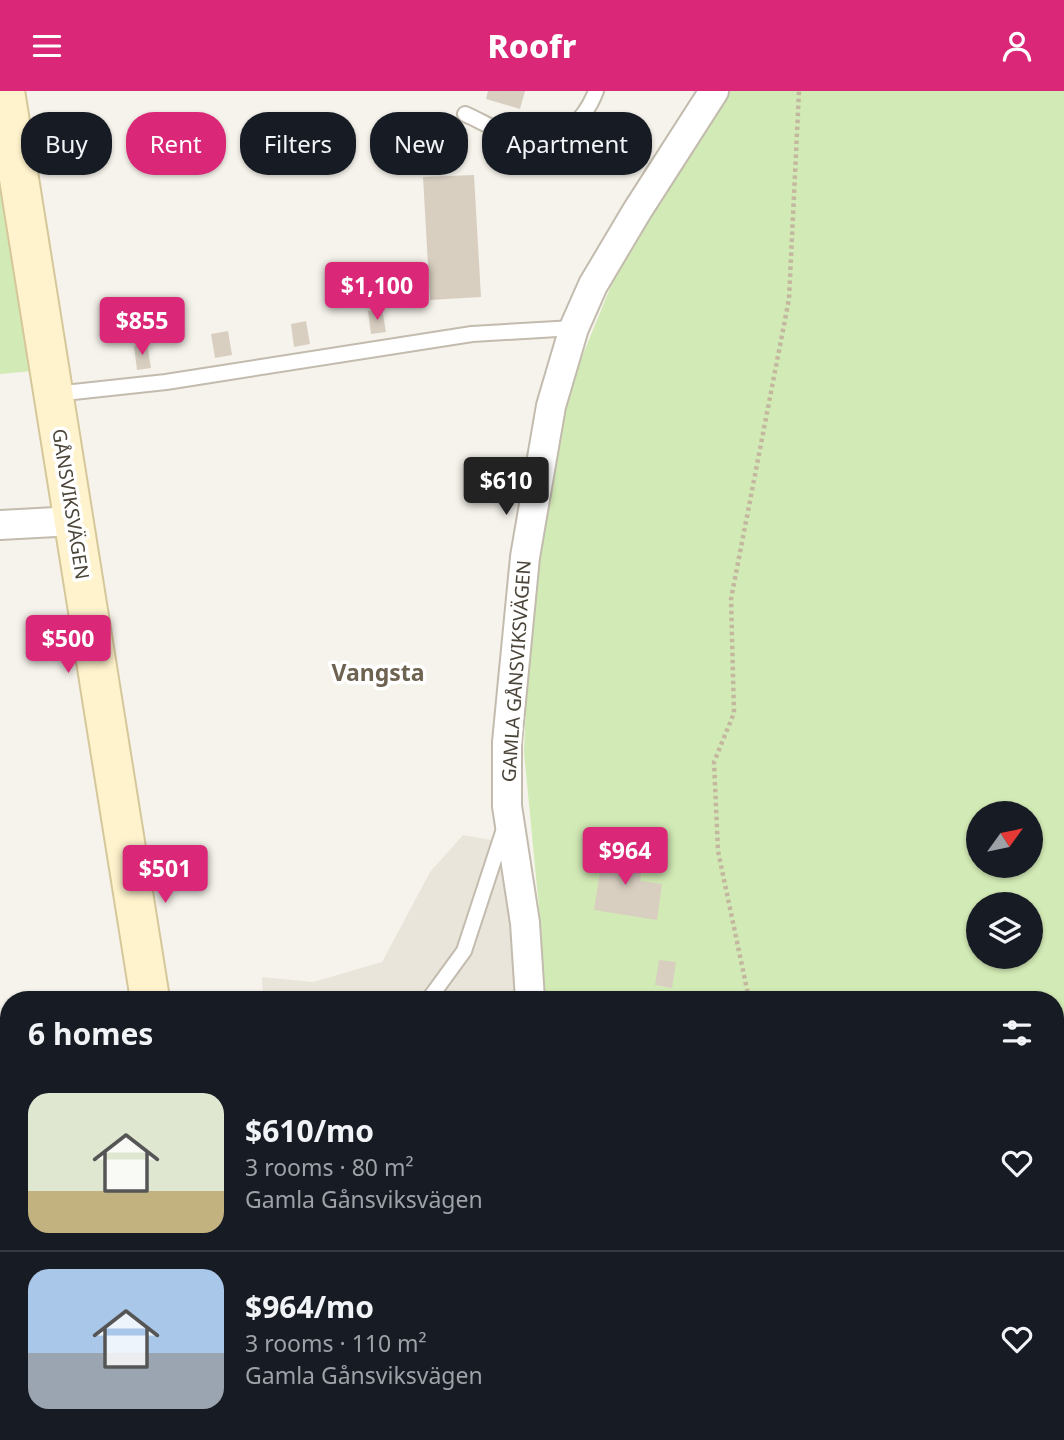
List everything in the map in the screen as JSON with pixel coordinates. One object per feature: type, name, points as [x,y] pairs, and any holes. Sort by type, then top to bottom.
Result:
[{"type":"main road","name":"GÅNSVIKSVÄGEN","points":[[5,91],[149,991]]},
{"type":"street","name":"GAMLA GÅNSVIKSVÄGEN","points":[[529,991],[525,923],[508,814],[507,743],[525,557],[551,406],[574,328],[593,285],[636,211],[715,91]]},
{"type":"street","points":[[0,524],[74,521]]},
{"type":"lane","points":[[468,115],[523,140],[552,137],[577,124],[597,91]]},
{"type":"lane","points":[[53,395],[166,382],[472,334],[574,328]]},
{"type":"lane","points":[[435,991],[464,951],[508,814]]},
{"type":"path","points":[[747,991],[718,851],[714,762],[734,713],[731,599],[789,299],[799,91]]},
{"type":"shaded area","points":[[463,835],[503,842],[516,946],[516,991],[263,991],[262,977],[313,982],[382,962],[430,872]]},
{"type":"green space","points":[[729,91],[1064,91],[1064,991],[540,991],[542,939],[524,752],[529,631],[549,471],[572,381],[622,259]]},
{"type":"green space","points":[[0,135],[33,371],[0,374]]},
{"type":"building","points":[[488,91],[525,91],[520,109],[486,99]]},
{"type":"building","points":[[474,175],[481,297],[430,300],[423,177]]},
{"type":"building","points":[[382,309],[386,332],[371,334],[368,311]]},
{"type":"building","points":[[306,321],[310,344],[294,347],[291,324]]},
{"type":"building","points":[[228,331],[232,355],[215,358],[211,334]]},
{"type":"building","points":[[147,344],[151,368],[137,370],[134,346]]},
{"type":"building","points":[[604,846],[635,850],[632,866],[642,867],[640,881],[662,884],[657,920],[594,910]]},
{"type":"building","points":[[659,960],[676,962],[672,988],[655,985]]},
{"type":"district","name":"Vangsta","points":[[378,672]]}]
